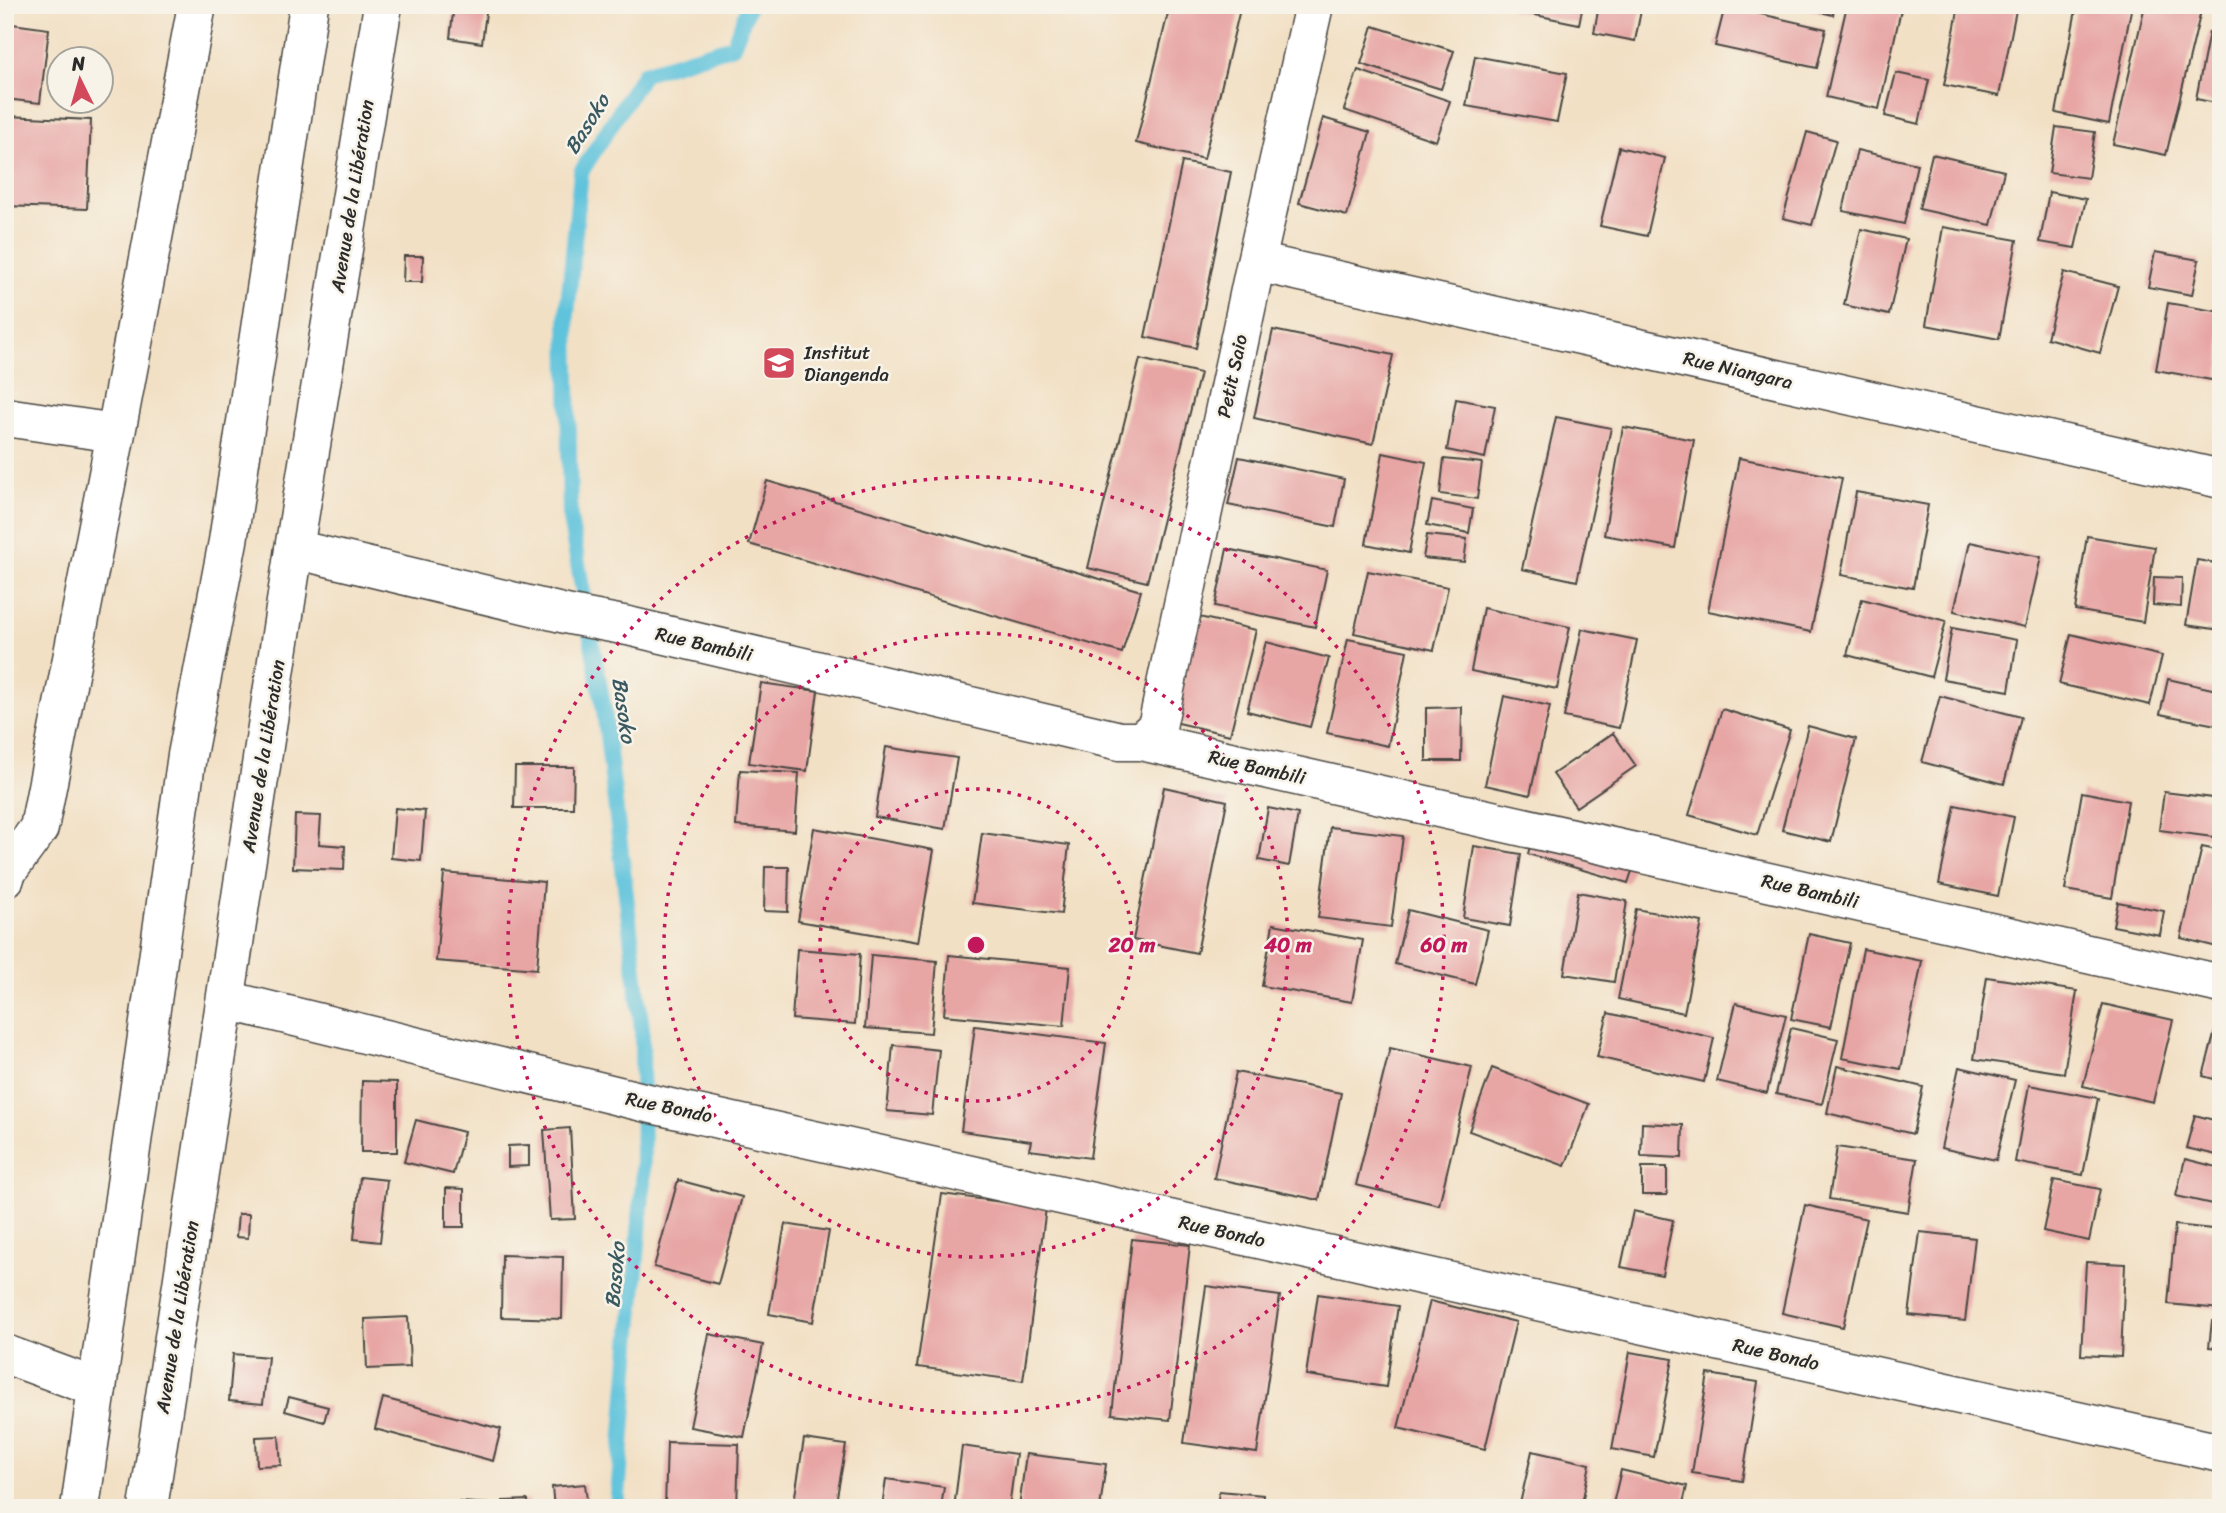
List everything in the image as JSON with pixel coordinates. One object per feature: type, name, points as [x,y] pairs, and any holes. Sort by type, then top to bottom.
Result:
[{"type":"main road","points":[[6,874],[39,828],[197,5]]},
{"type":"main road","points":[[80,1508],[187,755],[228,541],[309,5]]},
{"type":"main road","name":"Avenue de la Libération","points":[[148,1508],[294,549],[383,5]]},
{"type":"main road","name":"Petit Saio","points":[[1141,740],[1157,727],[1314,5]]},
{"type":"main road","name":"Rue Niangara","points":[[1256,262],[2221,478]]},
{"type":"main road","points":[[5,417],[116,433]]},
{"type":"main road","name":"Rue Bambili","points":[[294,549],[1119,741],[1141,740],[2221,984]]},
{"type":"main road","name":"Rue Bondo","points":[[226,1000],[632,1100],[2221,1453]]},
{"type":"main road","points":[[5,1354],[97,1388]]},
{"type":"building","points":[[454,5],[487,5],[482,43],[450,38]]},
{"type":"building","points":[[1170,5],[1241,5],[1204,159],[1136,143]]},
{"type":"building","points":[[1512,5],[1583,5],[1579,24],[1511,10]]},
{"type":"building","points":[[1599,5],[1642,5],[1635,41],[1594,33]]},
{"type":"building","points":[[1791,5],[1835,5],[1833,15]]},
{"type":"building","points":[[1847,5],[1902,5],[1879,109],[1826,97]]},
{"type":"building","points":[[1959,5],[2017,5],[1999,96],[1944,85]]},
{"type":"building","points":[[2077,5],[2132,5],[2109,124],[2056,113]]},
{"type":"building","points":[[2145,5],[2174,5],[2201,11],[2166,155],[2113,144]]},
{"type":"building","points":[[1725,6],[1826,29],[1817,68],[1715,46]]},
{"type":"building","points":[[5,23],[49,29],[40,103],[5,99]]},
{"type":"building","points":[[1373,26],[1454,51],[1441,89],[1361,64]]},
{"type":"building","points":[[2209,32],[2221,34],[2221,104],[2196,99]]},
{"type":"building","points":[[1475,56],[1567,73],[1557,122],[1466,106]]},
{"type":"building","points":[[1358,70],[1450,101],[1436,141],[1344,110]]},
{"type":"building","points":[[1896,73],[1929,80],[1919,124],[1885,116]]},
{"type":"building","points":[[7,116],[91,120],[87,209],[5,206]]},
{"type":"building","points":[[1323,118],[1370,132],[1347,216],[1299,203]]},
{"type":"building","points":[[2056,127],[2095,132],[2088,178],[2049,173]]},
{"type":"building","points":[[1807,132],[1836,140],[1812,225],[1783,218]]},
{"type":"building","points":[[1619,147],[1665,158],[1647,236],[1600,226]]},
{"type":"building","points":[[1857,150],[1917,164],[1904,224],[1843,211]]},
{"type":"building","points":[[1932,154],[2004,171],[1991,225],[1919,209]]},
{"type":"building","points":[[1182,162],[1231,172],[1196,348],[1145,337]]},
{"type":"building","points":[[2049,192],[2086,199],[2075,248],[2040,242]]},
{"type":"building","points":[[1943,227],[2017,240],[1999,339],[1926,325]]},
{"type":"building","points":[[1861,229],[1906,239],[1889,315],[1844,305]]},
{"type":"building","points":[[2155,252],[2199,260],[2192,295],[2148,287]]},
{"type":"building","points":[[404,256],[423,256],[422,282],[403,282]]},
{"type":"building","points":[[2064,272],[2118,286],[2100,353],[2047,338]]},
{"type":"building","points":[[2168,303],[2221,312],[2221,361],[2217,381],[2156,370]]},
{"type":"building","points":[[1273,330],[1393,355],[1373,444],[1254,418]]},
{"type":"building","points":[[1140,359],[1200,373],[1147,582],[1088,568]]},
{"type":"building","points":[[1456,399],[1495,406],[1485,458],[1447,450]]},
{"type":"building","points":[[1556,417],[1611,428],[1577,581],[1522,569]]},
{"type":"building","points":[[1623,427],[1694,440],[1675,548],[1604,535]]},
{"type":"building","points":[[1383,453],[1426,462],[1409,553],[1366,544]]},
{"type":"building","points":[[1239,457],[1344,479],[1335,527],[1228,505]]},
{"type":"building","points":[[1739,458],[1842,478],[1811,632],[1708,611]]},
{"type":"building","points":[[1444,459],[1482,463],[1477,499],[1440,494]]},
{"type":"building","points":[[767,481],[1141,591],[1122,653],[749,544]]},
{"type":"building","points":[[1856,492],[1928,505],[1913,588],[1841,575]]},
{"type":"building","points":[[1432,501],[1473,509],[1469,533],[1427,525]]},
{"type":"building","points":[[1427,535],[1467,539],[1464,562],[1423,558]]},
{"type":"building","points":[[2087,536],[2155,547],[2143,622],[2075,610]]},
{"type":"building","points":[[1970,542],[2041,557],[2025,627],[1954,611]]},
{"type":"building","points":[[1227,549],[1327,570],[1315,627],[1215,606]]},
{"type":"building","points":[[2197,560],[2221,564],[2221,630],[2186,625]]},
{"type":"building","points":[[1368,571],[1448,587],[1434,650],[1354,633]]},
{"type":"building","points":[[2154,577],[2182,578],[2181,607],[2153,605]]},
{"type":"building","points":[[1862,599],[1946,621],[1931,677],[1847,655]]},
{"type":"building","points":[[1483,608],[1570,627],[1557,689],[1471,671]]},
{"type":"building","points":[[1199,617],[1256,630],[1230,735],[1174,722]]},
{"type":"building","points":[[1952,628],[2017,640],[2009,691],[1943,679]]},
{"type":"building","points":[[1582,629],[1637,640],[1619,728],[1564,717]]},
{"type":"building","points":[[2071,634],[2162,656],[2150,705],[2059,684]]},
{"type":"building","points":[[1348,639],[1407,651],[1388,746],[1327,733]]},
{"type":"building","points":[[1266,642],[1329,658],[1310,727],[1247,711]]},
{"type":"building","points":[[2168,679],[2221,691],[2221,726],[2160,714]]},
{"type":"building","points":[[761,683],[818,691],[807,771],[749,763]]},
{"type":"building","points":[[1504,696],[1550,706],[1530,795],[1485,785]]},
{"type":"building","points":[[1940,696],[2021,717],[2004,784],[1922,762]]},
{"type":"building","points":[[1462,707],[1461,761],[1426,761],[1426,708]]},
{"type":"building","points":[[1722,709],[1790,730],[1757,835],[1689,815]]},
{"type":"building","points":[[1808,726],[1856,739],[1831,842],[1782,830]]},
{"type":"building","points":[[1613,733],[1636,766],[1576,807],[1553,774]]},
{"type":"building","points":[[886,747],[957,758],[945,829],[875,817]]},
{"type":"building","points":[[515,767],[574,767],[573,808],[514,808]]},
{"type":"building","points":[[740,770],[799,773],[795,831],[736,826]]},
{"type":"building","points":[[1164,787],[1227,801],[1197,953],[1133,940]]},
{"type":"building","points":[[2082,792],[2128,801],[2112,898],[2065,890]]},
{"type":"building","points":[[2164,792],[2221,799],[2221,838],[2159,830]]},
{"type":"building","points":[[1955,805],[2014,817],[1998,896],[1939,884]]},
{"type":"building","points":[[395,808],[425,811],[421,861],[391,858]]},
{"type":"building","points":[[1268,808],[1298,814],[1289,866],[1259,860]]},
{"type":"building","points":[[295,815],[321,816],[319,844],[345,846],[344,870],[293,868]]},
{"type":"building","points":[[1330,827],[1403,836],[1391,927],[1318,918]]},
{"type":"building","points":[[814,828],[934,850],[918,942],[798,921]]},
{"type":"building","points":[[982,833],[1069,845],[1061,914],[972,903]]},
{"type":"building","points":[[1533,833],[1635,862],[1628,883],[1528,854]]},
{"type":"building","points":[[1474,846],[1521,854],[1510,926],[1463,918]]},
{"type":"building","points":[[2202,847],[2221,851],[2221,948],[2181,938]]},
{"type":"building","points":[[765,867],[789,867],[788,912],[764,911]]},
{"type":"building","points":[[444,873],[544,882],[537,969],[436,961]]},
{"type":"building","points":[[1578,892],[1627,901],[1614,982],[1564,974]]},
{"type":"building","points":[[2118,902],[2164,911],[2160,935],[2113,926]]},
{"type":"building","points":[[1636,909],[1702,922],[1684,1013],[1618,999]]},
{"type":"building","points":[[1408,910],[1488,930],[1475,984],[1395,964]]},
{"type":"building","points":[[1273,924],[1363,940],[1352,1002],[1262,986]]},
{"type":"building","points":[[1809,934],[1850,943],[1831,1027],[1791,1019]]},
{"type":"building","points":[[797,949],[860,954],[855,1024],[792,1019]]},
{"type":"building","points":[[1863,949],[1922,961],[1901,1069],[1842,1058]]},
{"type":"building","points":[[871,955],[937,961],[931,1033],[865,1028]]},
{"type":"building","points":[[949,955],[1070,967],[1064,1026],[944,1015]]},
{"type":"building","points":[[1987,977],[2077,991],[2064,1073],[1974,1059]]},
{"type":"building","points":[[1736,1003],[1786,1015],[1767,1093],[1717,1081]]},
{"type":"building","points":[[2103,1004],[2173,1020],[2153,1102],[2083,1086]]},
{"type":"building","points":[[1608,1013],[1714,1038],[1704,1082],[1597,1057]]},
{"type":"building","points":[[2218,1020],[2221,1020],[2221,1081],[2203,1076]]},
{"type":"building","points":[[975,1026],[1106,1043],[1090,1158],[1029,1150],[1031,1141],[961,1131]]},
{"type":"building","points":[[1791,1028],[1838,1039],[1822,1104],[1776,1094]]},
{"type":"building","points":[[893,1045],[939,1050],[932,1115],[887,1111]]},
{"type":"building","points":[[1390,1048],[1472,1067],[1439,1205],[1356,1185]]},
{"type":"building","points":[[1837,1066],[1923,1087],[1913,1134],[1827,1113]]},
{"type":"building","points":[[1959,1067],[2015,1080],[1996,1160],[1941,1148]]},
{"type":"building","points":[[1492,1068],[1589,1104],[1565,1166],[1469,1131]]},
{"type":"building","points":[[1236,1072],[1341,1093],[1319,1200],[1214,1178]]},
{"type":"building","points":[[362,1081],[397,1082],[397,1152],[361,1152]]},
{"type":"building","points":[[2029,1085],[2098,1098],[2083,1175],[2015,1162]]},
{"type":"building","points":[[2195,1115],[2221,1122],[2221,1156],[2186,1148]]},
{"type":"building","points":[[416,1120],[464,1132],[453,1174],[404,1162]]},
{"type":"building","points":[[1642,1123],[1683,1125],[1682,1158],[1641,1156]]},
{"type":"building","points":[[570,1128],[575,1219],[550,1220],[544,1130]]},
{"type":"building","points":[[529,1145],[529,1166],[508,1167],[508,1146]]},
{"type":"building","points":[[1837,1147],[1917,1159],[1908,1212],[1829,1199]]},
{"type":"building","points":[[2185,1159],[2221,1168],[2221,1206],[2176,1196]]},
{"type":"building","points":[[1642,1167],[1667,1167],[1667,1195],[1642,1195]]},
{"type":"building","points":[[360,1177],[387,1180],[380,1242],[354,1239]]},
{"type":"building","points":[[678,1180],[742,1197],[718,1284],[654,1267]]},
{"type":"building","points":[[2054,1180],[2100,1189],[2089,1241],[2043,1231]]},
{"type":"building","points":[[446,1188],[464,1189],[464,1227],[446,1227]]},
{"type":"building","points":[[942,1194],[1046,1208],[1023,1381],[917,1367]]},
{"type":"building","points":[[1805,1205],[1867,1219],[1843,1327],[1782,1313]]},
{"type":"building","points":[[1633,1211],[1673,1220],[1662,1275],[1621,1267]]},
{"type":"building","points":[[238,1214],[249,1214],[248,1238],[236,1237]]},
{"type":"building","points":[[785,1224],[829,1231],[813,1322],[769,1314]]},
{"type":"building","points":[[2175,1225],[2221,1230],[2221,1309],[2168,1304]]},
{"type":"building","points":[[1920,1232],[1975,1238],[1965,1321],[1909,1315]]},
{"type":"building","points":[[1132,1239],[1190,1245],[1170,1420],[1112,1414]]},
{"type":"building","points":[[502,1255],[563,1257],[562,1319],[501,1317]]},
{"type":"building","points":[[2086,1262],[2125,1264],[2121,1357],[2081,1355]]},
{"type":"building","points":[[1206,1286],[1280,1296],[1257,1453],[1184,1443]]},
{"type":"building","points":[[1318,1294],[1398,1306],[1386,1387],[1306,1375]]},
{"type":"building","points":[[1430,1301],[1516,1322],[1485,1449],[1398,1428]]},
{"type":"building","points":[[408,1317],[410,1367],[367,1369],[365,1319]]},
{"type":"building","points":[[2212,1321],[2221,1322],[2221,1348],[2209,1347]]},
{"type":"building","points":[[709,1334],[763,1345],[744,1437],[690,1427]]},
{"type":"building","points":[[1630,1352],[1673,1359],[1654,1457],[1612,1449]]},
{"type":"building","points":[[233,1354],[268,1357],[263,1404],[229,1401]]},
{"type":"building","points":[[1708,1374],[1758,1382],[1742,1481],[1692,1473]]},
{"type":"building","points":[[289,1397],[328,1407],[324,1422],[285,1411]]},
{"type":"building","points":[[383,1398],[501,1429],[493,1461],[375,1429]]},
{"type":"building","points":[[279,1436],[281,1465],[257,1466],[256,1437]]},
{"type":"building","points":[[804,1439],[846,1445],[835,1508],[793,1508]]},
{"type":"building","points":[[667,1442],[739,1444],[737,1508],[665,1508]]},
{"type":"building","points":[[962,1446],[1016,1454],[1009,1508],[954,1508]]},
{"type":"building","points":[[1532,1451],[1590,1464],[1581,1508],[1519,1508]]},
{"type":"building","points":[[1026,1454],[1106,1464],[1100,1508],[1019,1508]]},
{"type":"building","points":[[1621,1470],[1687,1486],[1682,1508],[1612,1508]]},
{"type":"building","points":[[886,1479],[944,1487],[941,1508],[882,1508]]},
{"type":"building","points":[[585,1484],[588,1508],[554,1508],[552,1487]]},
{"type":"building","points":[[1219,1491],[1263,1495],[1262,1508],[1217,1508]]},
{"type":"building","points":[[528,1500],[528,1508],[503,1508],[503,1501]]},
{"type":"building","points":[[395,1501],[435,1504],[435,1508],[395,1508]]},
{"type":"building","points":[[459,1502],[491,1504],[491,1508],[459,1508]]},
{"type":"waterway","name":"Basoko","points":[[617,1508],[643,1181],[642,1029],[604,710],[570,519],[567,314],[581,172],[644,73],[733,46],[749,5]]},
{"type":"place","name":"Institut Diangenda","points":[[779,363]]}]
